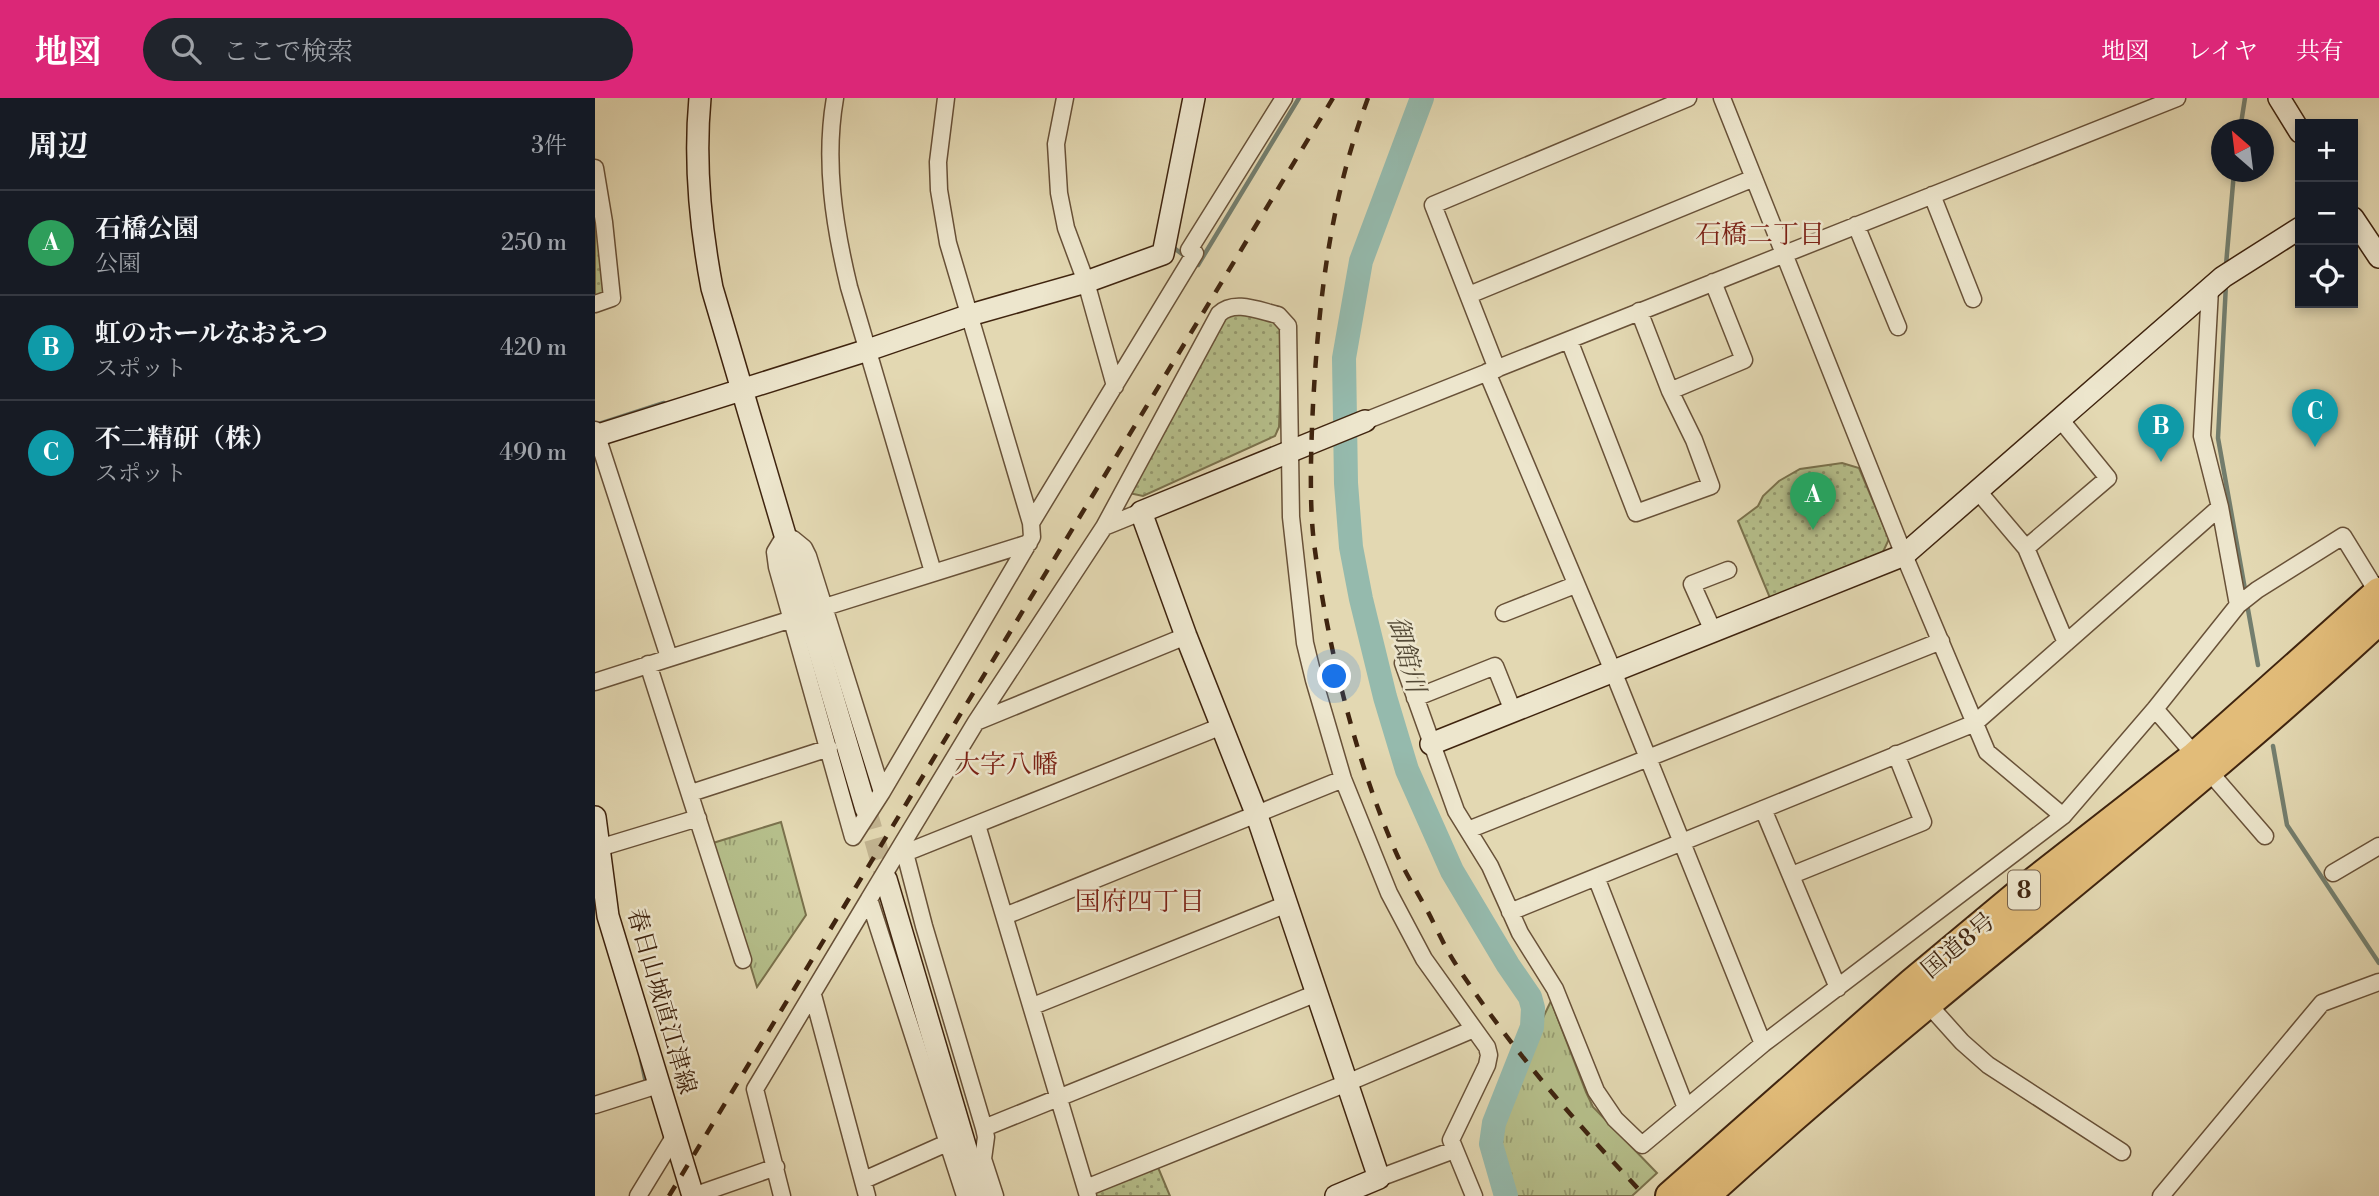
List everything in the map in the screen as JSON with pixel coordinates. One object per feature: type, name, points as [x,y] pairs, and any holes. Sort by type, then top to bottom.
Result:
[{"type":"highway","name":"国道8号","points":[[1671,1195],[1912,983],[2027,888],[2202,764],[2379,592]]},
{"type":"highway","name":"国道8号","points":[[1705,1196],[1795,1114],[2202,764],[2379,620]]},
{"type":"street","points":[[700,98],[698,171],[703,237],[716,301],[866,809]]},
{"type":"street","points":[[835,98],[830,132],[832,203],[838,244],[933,572]]},
{"type":"street","points":[[786,538],[778,546],[775,559],[853,837],[1032,537],[1031,523],[948,243],[939,190],[938,162],[946,98]]},
{"type":"street","points":[[1065,98],[1056,144],[1059,193],[1066,228],[1086,282],[1115,386]]},
{"type":"street","points":[[1163,254],[1194,98]]},
{"type":"street","points":[[1031,523],[1195,253],[1189,250],[1284,98]]},
{"type":"street","points":[[1688,98],[1433,205],[1469,295],[1492,371],[1575,585],[1613,671],[1763,1044]]},
{"type":"street","points":[[1722,98],[1987,752],[2063,816]]},
{"type":"street","points":[[1104,527],[2177,98]]},
{"type":"street","points":[[2279,98],[2295,124]]},
{"type":"street","points":[[595,304],[612,298],[596,175]]},
{"type":"street","points":[[1469,295],[1755,178]]},
{"type":"street","points":[[1932,195],[1973,299]]},
{"type":"street","points":[[1856,225],[1898,327]]},
{"type":"street","points":[[2358,226],[2379,257]]},
{"type":"street","points":[[1430,744],[1905,555],[2223,277],[2295,231]]},
{"type":"street","points":[[669,656],[596,434],[868,350],[970,315],[1086,282],[1163,254],[1187,266]]},
{"type":"street","points":[[1669,391],[1744,360],[1713,282]]},
{"type":"street","points":[[2210,289],[2202,436],[2246,598]]},
{"type":"street","points":[[782,1196],[755,1089],[869,899],[904,847],[976,722],[1104,527],[1215,320],[1229,307],[1279,315],[1288,326],[1289,452],[1295,562],[1305,643],[1343,779],[1389,893],[1424,959],[1487,1047],[1489,1055],[1451,1140],[1474,1196]]},
{"type":"street","points":[[1569,340],[1636,513],[1711,486],[1693,440],[1669,391],[1639,312]]},
{"type":"street","points":[[2026,548],[2108,478],[2060,419]]},
{"type":"street","points":[[1977,490],[2026,548],[2066,643]]},
{"type":"street","points":[[1510,912],[1975,723],[2220,508]]},
{"type":"street","points":[[1141,512],[1186,636],[1256,813],[1379,1178]]},
{"type":"street","points":[[1403,663],[1450,798],[1490,866],[1520,933],[1555,989],[1596,1091],[1615,1119],[1642,1145],[1763,1044],[1839,989],[2063,816],[2246,598],[2343,536],[2379,592]]},
{"type":"street","points":[[786,538],[793,539],[804,548],[882,792]]},
{"type":"street","points":[[825,607],[1029,543]]},
{"type":"street","points":[[1713,631],[1692,584],[1728,570]]},
{"type":"street","points":[[1504,612],[1575,585]]},
{"type":"street","points":[[595,682],[669,656],[792,619]]},
{"type":"street","points":[[976,722],[1186,636]]},
{"type":"street","points":[[1468,830],[1941,641]]},
{"type":"street","points":[[648,664],[743,960]]},
{"type":"street","points":[[1415,698],[1495,666],[1513,711]]},
{"type":"street","points":[[2155,709],[2265,836]]},
{"type":"street","points":[[904,847],[978,825],[1222,726]]},
{"type":"street","points":[[691,793],[829,748]]},
{"type":"street","points":[[1792,875],[1923,822],[1896,754]]},
{"type":"street","points":[[1005,916],[1343,779]]},
{"type":"street","points":[[1763,809],[1839,989]]},
{"type":"street","name":"春日山城直江津線","points":[[595,817],[599,848],[601,918],[693,1196]]},
{"type":"street","points":[[599,848],[698,818]]},
{"type":"street","points":[[978,825],[1087,1192],[1473,1029]]},
{"type":"street","points":[[2333,873],[2379,846]]},
{"type":"street","points":[[904,847],[924,926],[984,1128],[986,1137],[983,1159],[995,1196]]},
{"type":"street","points":[[1596,877],[1686,1108]]},
{"type":"street","points":[[886,879],[980,1196]]},
{"type":"street","points":[[869,899],[965,1196]]},
{"type":"street","points":[[1033,1006],[1287,904]]},
{"type":"street","points":[[2161,1196],[2322,1003],[2379,982]]},
{"type":"street","points":[[984,1128],[1317,993]]},
{"type":"street","points":[[813,995],[866,1188],[947,1143]]},
{"type":"street","points":[[1927,1003],[1962,1042],[1988,1065],[2122,1152]]},
{"type":"street","points":[[595,1105],[658,1085]]},
{"type":"street","points":[[638,1196],[674,1137]]},
{"type":"street","points":[[1336,1196],[1454,1150]]},
{"type":"street","points":[[693,1196],[776,1167]]},
{"type":"green space","points":[[595,198],[607,288],[601,297],[595,299]]},
{"type":"green space","points":[[1232,313],[1271,318],[1283,331],[1279,427],[1275,436],[1143,496],[1129,493],[1222,320]]},
{"type":"green space","points":[[1842,463],[1859,468],[1889,539],[1882,554],[1770,598],[1738,521],[1758,506],[1763,496],[1779,481],[1800,469]]},
{"type":"green space","points":[[781,822],[806,915],[757,987],[713,843]]},
{"type":"green space","points":[[1551,1001],[1593,1107],[1657,1173],[1632,1196],[1515,1196],[1501,1155],[1500,1136],[1518,1076]]},
{"type":"green space","points":[[1157,1165],[1170,1196],[1094,1196],[1093,1192]]},
{"type":"waterway","points":[[1193,262],[1198,265],[1299,98]]},
{"type":"waterway","name":"御館川","points":[[1422,98],[1361,261],[1344,358],[1346,483],[1351,547],[1361,599],[1385,697],[1407,770],[1452,871],[1530,997],[1533,1008],[1532,1027],[1494,1123],[1491,1144],[1506,1196]]},
{"type":"waterway","points":[[2242,119],[2245,98]]},
{"type":"waterway","points":[[2226,265],[2233,182]]},
{"type":"waterway","points":[[1170,245],[1186,257]]},
{"type":"waterway","points":[[2226,284],[2218,438],[2246,595]]},
{"type":"waterway","points":[[596,425],[664,403]]},
{"type":"waterway","points":[[2247,604],[2258,665]]},
{"type":"waterway","points":[[2273,746],[2287,825],[2379,963]]},
{"type":"waterway","points":[[641,1059],[646,1083]]},
{"type":"tunnel","points":[[866,809],[886,879]]},
{"type":"railway","points":[[669,1196],[1333,98]]},
{"type":"railway","points":[[1368,98],[1335,211],[1319,326],[1312,439],[1312,527],[1327,622],[1345,703],[1369,783],[1398,857],[1451,957],[1521,1055],[1569,1113],[1645,1196]]},
{"type":"place","name":"不二精研（株）","points":[[2315,447]]},
{"type":"place","name":"虹のホールなおえつ","points":[[2161,462]]},
{"type":"place","name":"石橋公園","points":[[1813,530]]},
{"type":"district","name":"石橋二丁目","points":[[1760,234]]},
{"type":"district","name":"大字八幡","points":[[1006,764]]},
{"type":"district","name":"国府四丁目","points":[[1140,901]]}]
